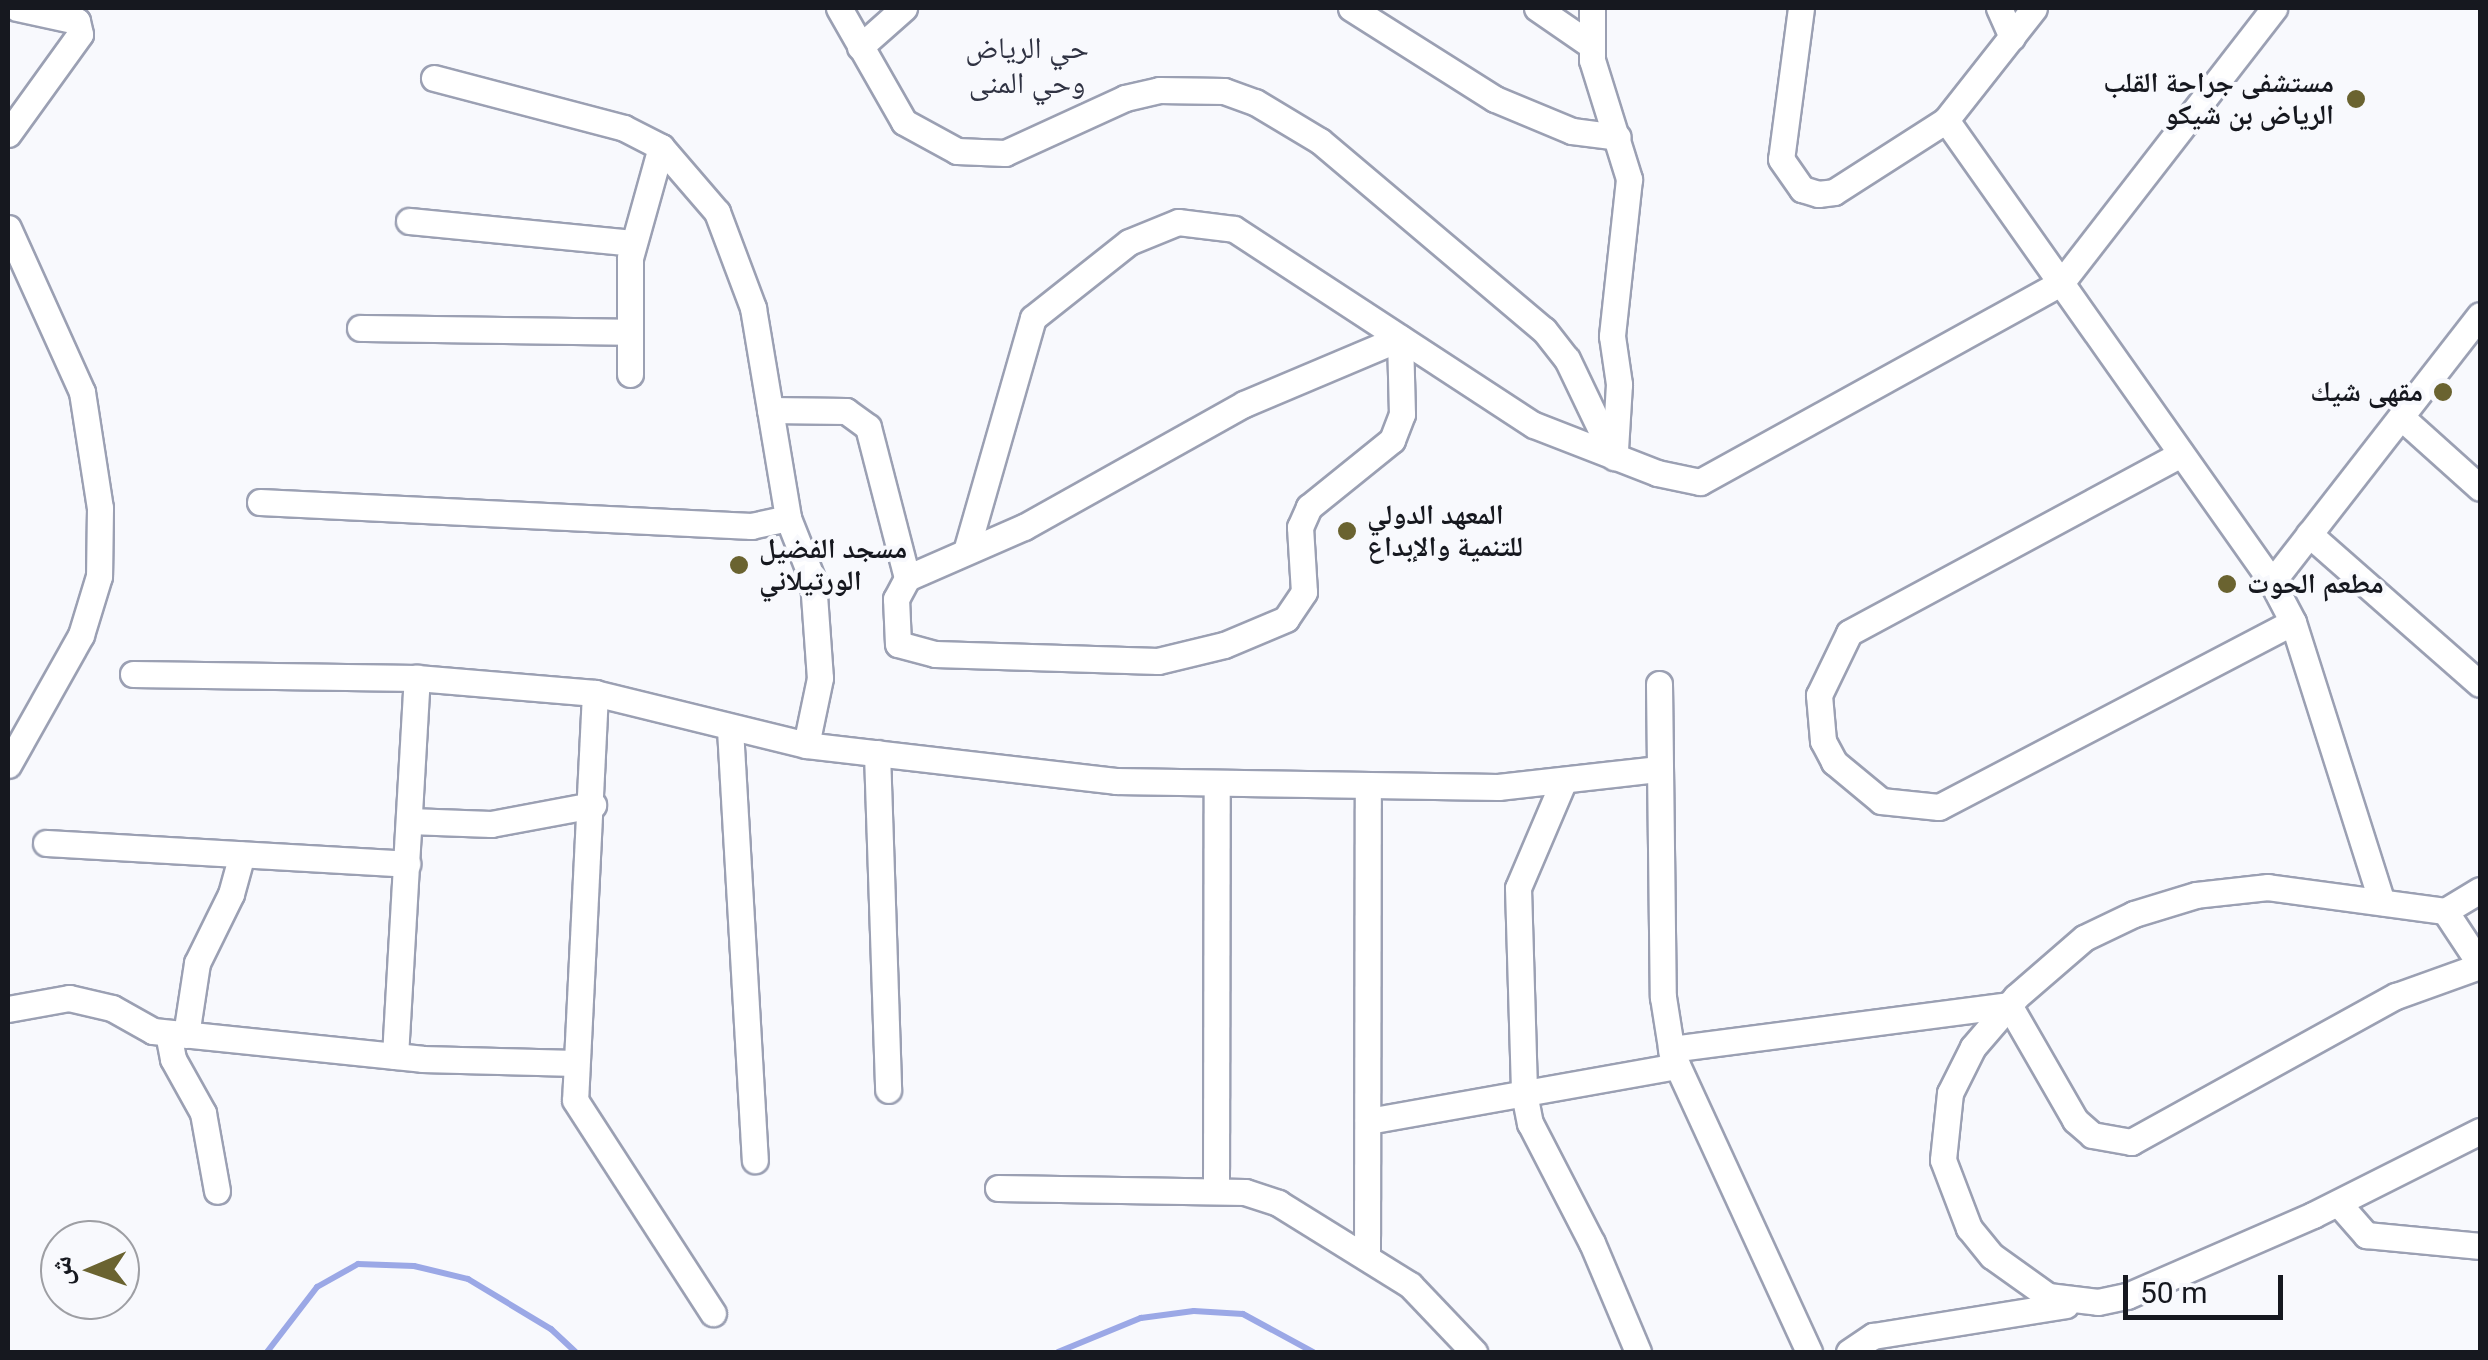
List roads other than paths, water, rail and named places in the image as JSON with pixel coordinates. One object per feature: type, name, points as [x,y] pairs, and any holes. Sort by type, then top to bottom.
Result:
[{"type":"street","points":[[8,134],[80,34],[77,21],[17,8]]},
{"type":"street","points":[[838,8],[904,122],[957,151],[1004,152],[1126,98],[1159,90],[1224,91],[1255,102],[1320,141],[1544,330],[1566,358],[1614,457]]},
{"type":"street","points":[[860,47],[904,8]]},
{"type":"street","points":[[1351,8],[1495,100],[1572,131],[1618,137]]},
{"type":"street","points":[[1537,8],[1588,42]]},
{"type":"street","points":[[1592,8],[1588,42],[1630,179],[1612,336],[1619,384],[1614,457]]},
{"type":"street","points":[[1802,8],[1782,159],[1802,189],[1834,192],[1946,120],[2034,8]]},
{"type":"street","points":[[1999,8],[2012,37]]},
{"type":"street","points":[[967,548],[1033,318],[1129,242],[1178,222],[1234,229],[1534,425],[1614,457],[1700,482],[2061,283],[2274,8]]},
{"type":"street","points":[[434,78],[624,128],[660,147],[718,212],[753,308],[788,518],[813,582],[820,678],[806,745]]},
{"type":"street","points":[[1946,120],[2272,582],[2294,622],[2382,902]]},
{"type":"street","points":[[630,374],[633,243],[660,147]]},
{"type":"street","points":[[408,221],[633,243]]},
{"type":"street","points":[[8,228],[82,392],[100,508],[98,576],[81,636],[8,764]]},
{"type":"street","points":[[2272,582],[2480,315]]},
{"type":"street","points":[[360,328],[630,332]]},
{"type":"street","points":[[1400,338],[1402,414],[1392,440],[1309,507],[1300,527],[1304,592],[1286,618],[1224,645],[1158,662],[935,654],[898,644],[896,599],[906,578],[1067,505],[1192,430],[1400,338]]},
{"type":"street","points":[[770,410],[846,410],[868,426],[906,578]]},
{"type":"street","points":[[2400,417],[2480,488]]},
{"type":"street","points":[[2182,454],[1849,633],[1819,695],[1823,741],[1834,762],[1882,800],[1940,807],[2294,622]]},
{"type":"street","points":[[260,502],[751,526],[788,518]]},
{"type":"street","points":[[2309,534],[2480,684]]},
{"type":"street","points":[[133,674],[418,678],[595,694],[806,745],[1116,781],[1498,788],[1659,769]]},
{"type":"street","points":[[395,1056],[418,678]]},
{"type":"street","points":[[1659,684],[1663,997],[1674,1058],[1808,1352]]},
{"type":"street","points":[[595,694],[575,1100],[713,1312]]},
{"type":"street","points":[[730,729],[755,1160]]},
{"type":"street","points":[[877,754],[888,1090]]},
{"type":"street","points":[[1564,780],[1518,888],[1524,1094],[1530,1122],[1592,1243],[1638,1352]]},
{"type":"street","points":[[1216,1191],[1217,783]]},
{"type":"street","points":[[1367,1257],[1368,785]]},
{"type":"street","points":[[409,821],[491,824],[592,805]]},
{"type":"street","points":[[46,843],[407,864]]},
{"type":"street","points":[[217,1191],[203,1113],[173,1059],[197,962],[231,894],[242,854]]},
{"type":"street","points":[[2075,1303],[2020,1280],[1992,1256],[1969,1228],[1943,1160],[1950,1093],[1973,1047],[2009,1004],[2084,938],[2134,914],[2196,895],[2268,886],[2445,911],[2480,890]]},
{"type":"street","points":[[2009,1004],[2074,1120],[2092,1136],[2131,1142],[2396,996],[2480,965],[2445,911]]},
{"type":"street","points":[[8,1009],[69,998],[177,1034],[395,1056],[576,1064]]},
{"type":"street","points":[[1368,1120],[1524,1094],[1674,1058],[2009,1004]]},
{"type":"street","points":[[1849,1352],[1873,1336],[2127,1296],[2338,1203],[2480,1131]]},
{"type":"street","points":[[998,1188],[1245,1192],[1278,1203],[1367,1257],[1431,1302],[1474,1352]]},
{"type":"street","points":[[2338,1203],[2366,1234],[2480,1246]]},
{"type":"waterway","points":[[267,1352],[317,1287],[358,1264],[414,1266],[468,1279],[551,1329],[576,1352]]},
{"type":"waterway","points":[[1058,1352],[1141,1318],[1194,1311],[1243,1314],[1313,1352]]},
{"type":"place","name":"مستشفى جراحة القلب الرياض بن شيكو","points":[[2356,99]]},
{"type":"place","name":"مقهى شيك","points":[[2443,392]]},
{"type":"place","name":"المعهد الدولي للتنمية والإبداع","points":[[1347,531]]},
{"type":"place","name":"مسجد الفضيل الورتيلاني","points":[[739,565]]},
{"type":"place","name":"مطعم الحوت","points":[[2227,584]]},
{"type":"district","name":"حي الرياض وحي المنى","points":[[1027,65]]}]
